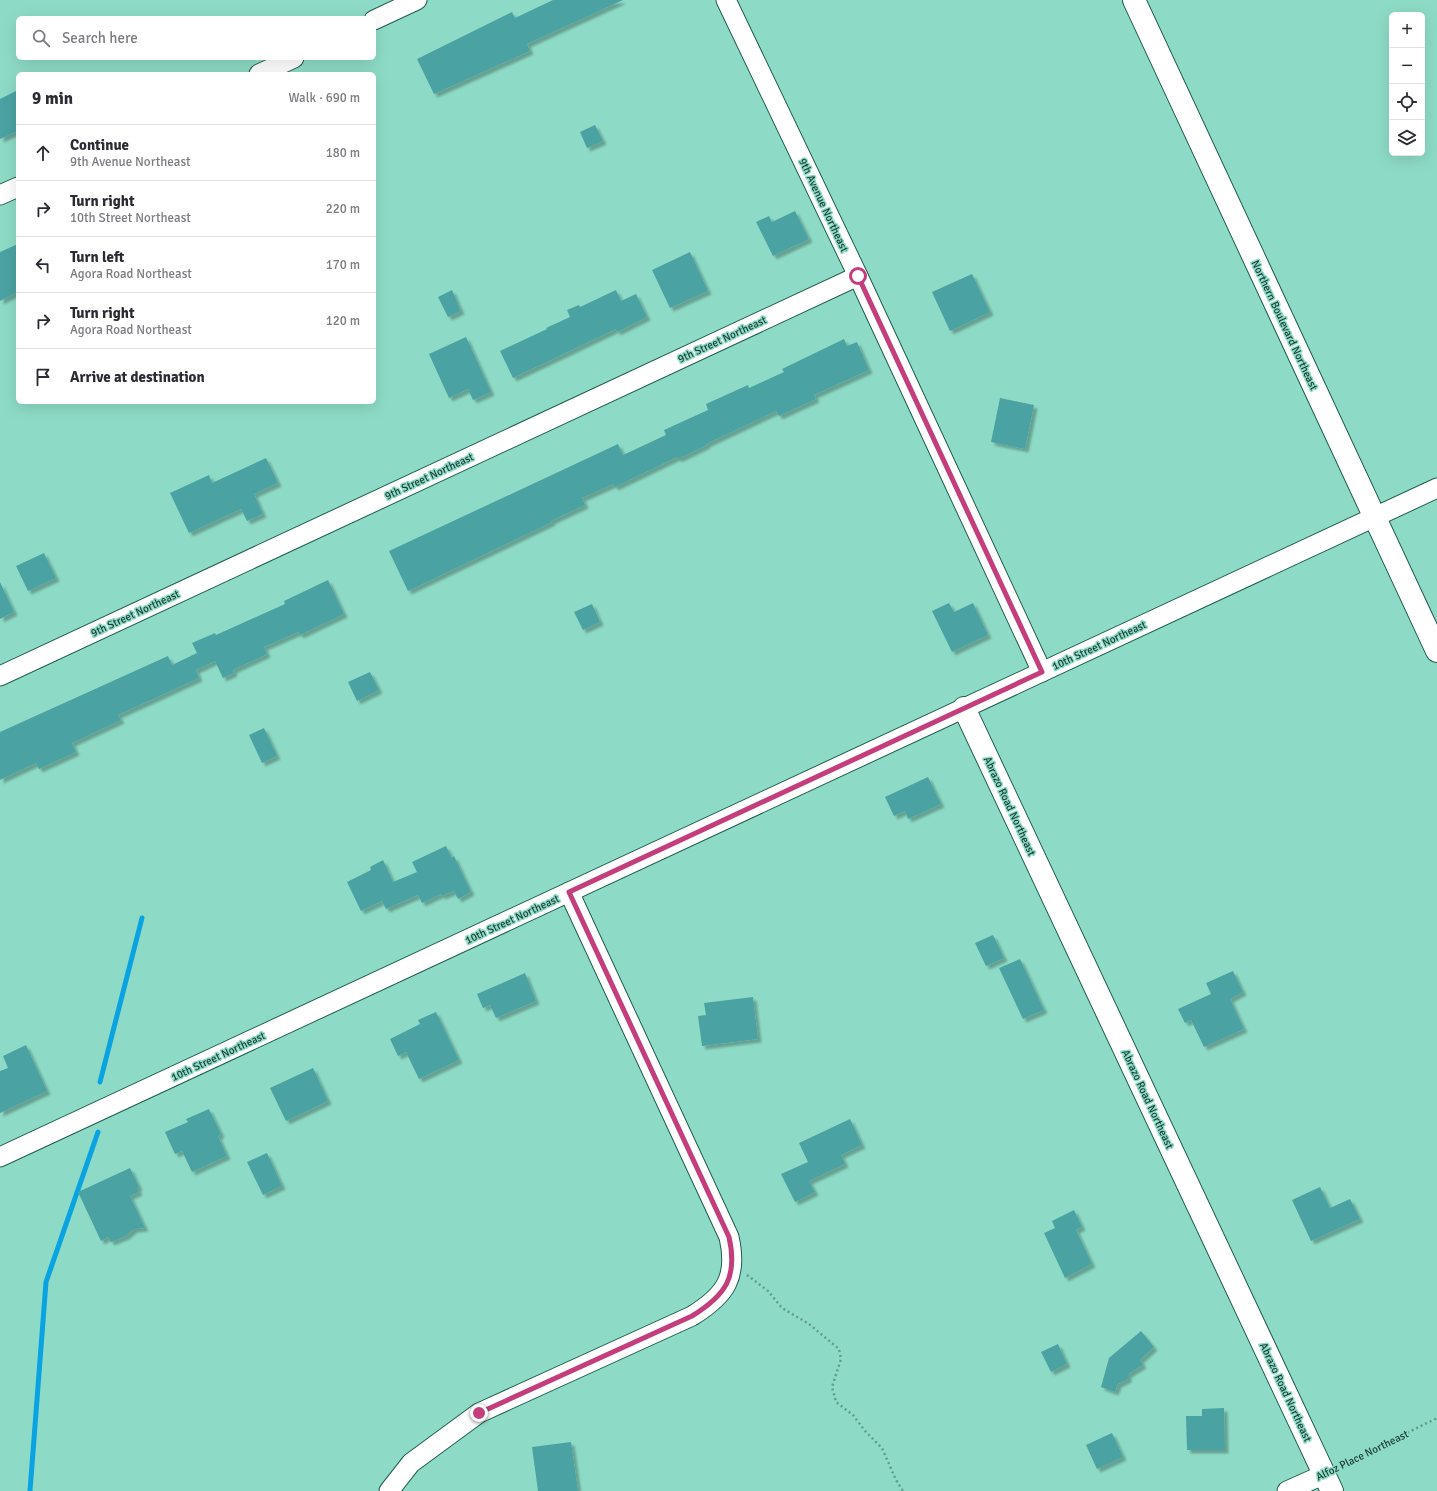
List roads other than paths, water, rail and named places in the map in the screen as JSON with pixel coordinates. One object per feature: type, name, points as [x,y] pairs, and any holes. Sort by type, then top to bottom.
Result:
[{"type":"street","points":[[376,19],[417,0]]},
{"type":"street","name":"9th Avenue Northeast","points":[[726,0],[858,276],[1042,672]]},
{"type":"street","name":"Northern Boulevard Northeast","points":[[1134,0],[1437,650]]},
{"type":"street","points":[[263,72],[290,60]]},
{"type":"street","points":[[0,195],[16,188]]},
{"type":"street","name":"9th Street Northeast","points":[[0,676],[858,276]]},
{"type":"street","name":"10th Street Northeast","points":[[0,1157],[1437,488]]},
{"type":"street","name":"Abrazo Road Northeast","points":[[964,708],[1328,1482]]},
{"type":"street","points":[[389,1491],[411,1463],[479,1413],[692,1316],[708,1306],[727,1284],[732,1268],[732,1252],[729,1237],[569,892]]},
{"type":"street","name":"Alfoz Place Northeast","points":[[1287,1491],[1328,1482]]},
{"type":"waterway","points":[[100,1082],[142,918]]},
{"type":"waterway","points":[[30,1491],[46,1282],[98,1132]]}]
